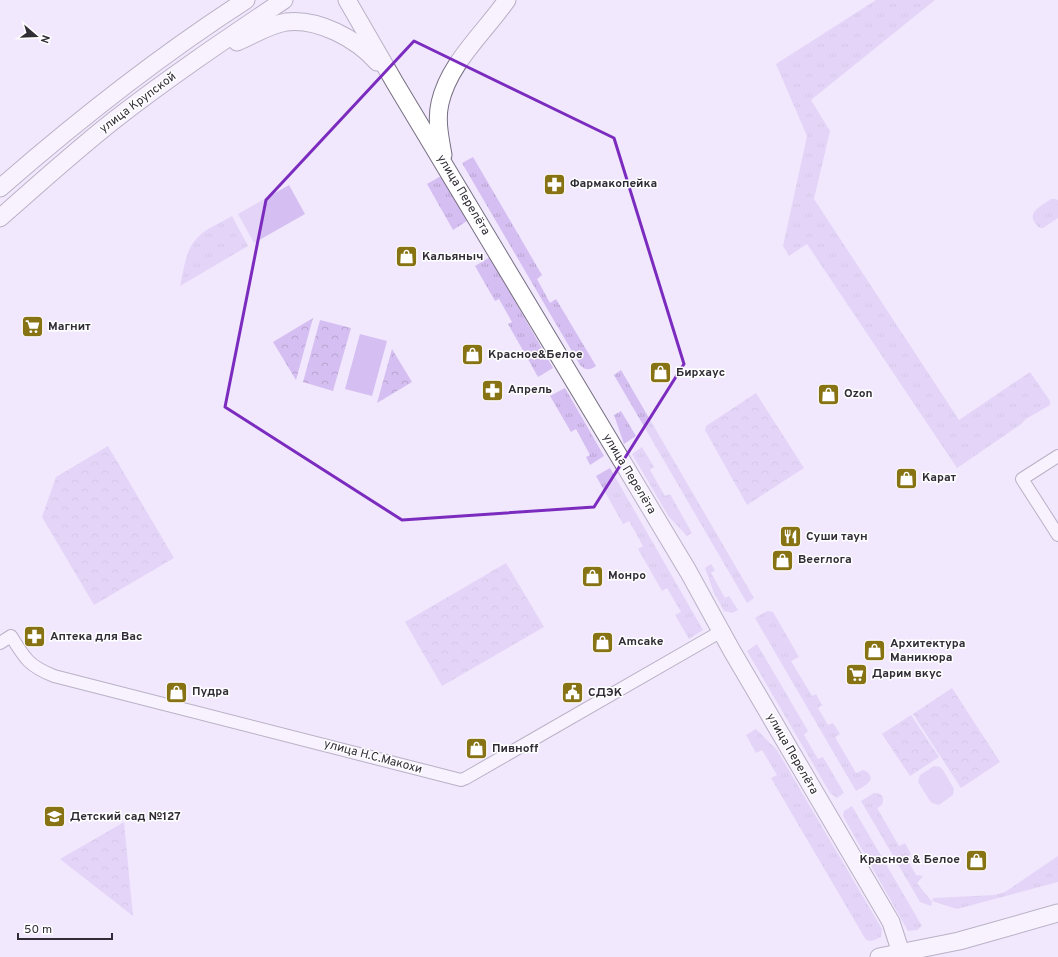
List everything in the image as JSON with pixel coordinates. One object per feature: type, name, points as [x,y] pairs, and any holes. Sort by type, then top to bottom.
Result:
[{"type":"street","name":"улица Крупской","points":[[0,218],[55,168],[113,121],[195,60],[284,0]]},
{"type":"street","name":"улица Перелёта","points":[[347,0],[395,83],[688,571],[720,632],[891,922],[901,953]]},
{"type":"street","points":[[444,163],[438,118],[440,103],[449,79],[462,58],[507,0]]},
{"type":"street","name":"улица Крупской","points":[[0,188],[40,153],[103,102],[239,3]]},
{"type":"street","points":[[195,60],[240,42],[267,27],[287,22],[312,24],[331,30],[355,42],[374,58],[395,83]]},
{"type":"street","points":[[1058,456],[1022,479],[1058,535]]},
{"type":"street","name":"улица Н.С.Макохи","points":[[0,643],[11,636],[28,662],[43,672],[54,676],[172,707],[286,734],[461,780],[720,632]]},
{"type":"street","points":[[879,957],[990,933],[1058,914]]},
{"type":"highlighted area","points":[[414,41],[614,138],[684,364],[594,507],[402,520],[225,407],[266,200]]},
{"type":"green space","points":[[876,0],[935,0],[811,100],[830,131],[814,199],[959,420],[1030,372],[1050,401],[1050,405],[1026,419],[1020,425],[957,468],[807,244],[789,256],[783,246],[807,136],[776,64]]},
{"type":"green space","points":[[473,157],[542,275],[537,279],[550,303],[556,299],[596,366],[594,368],[587,369],[580,365],[462,163]]},
{"type":"green space","points":[[441,176],[467,221],[453,230],[427,184]]},
{"type":"green space","points":[[289,185],[305,214],[254,243],[238,214]]},
{"type":"green space","points":[[1051,199],[1058,200],[1058,218],[1043,228],[1040,227],[1033,219],[1034,212]]},
{"type":"green space","points":[[232,216],[248,246],[180,286],[187,254],[193,243],[205,231]]},
{"type":"green space","points":[[490,257],[553,368],[538,377],[508,324],[512,322],[499,299],[495,301],[475,266]]},
{"type":"green space","points":[[313,318],[296,380],[273,342]]},
{"type":"green space","points":[[320,320],[351,328],[333,391],[303,382]]},
{"type":"green space","points":[[360,334],[387,341],[372,396],[345,389]]},
{"type":"green space","points":[[392,349],[412,382],[377,403]]},
{"type":"green space","points":[[621,370],[754,598],[747,603],[614,375]]},
{"type":"green space","points":[[565,388],[604,456],[590,465],[586,457],[590,455],[576,429],[571,432],[550,396]]},
{"type":"green space","points":[[756,393],[804,468],[747,505],[705,430],[706,426]]},
{"type":"green space","points":[[621,411],[636,436],[624,444],[614,415]]},
{"type":"green space","points":[[108,446],[174,558],[94,605],[42,517],[56,477]]},
{"type":"green space","points":[[642,447],[654,467],[650,470],[665,496],[670,494],[692,533],[687,536],[669,517],[632,454]]},
{"type":"green space","points":[[610,468],[703,630],[689,639],[675,615],[681,612],[667,588],[662,591],[638,549],[643,546],[629,521],[623,524],[596,476]]},
{"type":"green space","points":[[506,563],[544,627],[442,686],[405,622]]},
{"type":"green space","points":[[711,564],[715,570],[711,573],[725,598],[729,596],[738,610],[732,613],[724,611],[714,593],[705,568]]},
{"type":"green space","points":[[767,611],[773,612],[799,657],[791,661],[812,696],[816,694],[822,705],[818,708],[828,725],[833,723],[840,734],[835,737],[856,773],[863,770],[871,777],[870,781],[856,791],[755,618]]},
{"type":"green space","points":[[757,644],[808,731],[804,735],[818,759],[823,757],[844,793],[837,798],[830,793],[747,651]]},
{"type":"green space","points":[[952,688],[1000,762],[961,788],[913,714]]},
{"type":"green space","points":[[911,715],[939,757],[910,776],[882,734]]},
{"type":"green space","points":[[756,729],[777,750],[882,929],[881,937],[872,941],[866,940],[771,778],[777,775],[762,750],[756,753],[746,735]]},
{"type":"green space","points":[[934,766],[940,767],[943,770],[954,789],[953,795],[939,805],[930,801],[918,782],[920,775]]},
{"type":"green space","points":[[874,793],[882,796],[882,805],[877,808],[899,846],[905,843],[911,854],[906,857],[916,875],[923,876],[917,883],[932,902],[931,906],[920,902],[861,801]]},
{"type":"green space","points":[[852,806],[922,926],[917,930],[908,931],[843,816],[844,811]]},
{"type":"green space","points":[[124,822],[133,916],[60,859]]},
{"type":"green space","points":[[1058,856],[1058,882],[957,909],[932,901],[933,898],[995,895],[1005,892]]},
{"type":"place","name":"Фармакопейка","points":[[555,184]]},
{"type":"place","name":"Кальяныч","points":[[407,257]]},
{"type":"place","name":"Магнит","points":[[32,327]]},
{"type":"place","name":"Красное&Белое","points":[[472,355]]},
{"type":"place","name":"Бирхаус","points":[[661,373]]},
{"type":"place","name":"Апрель","points":[[493,390]]},
{"type":"place","name":"Ozon","points":[[828,394]]},
{"type":"place","name":"Карат","points":[[906,478]]},
{"type":"place","name":"Суши таун","points":[[791,537]]},
{"type":"place","name":"Beerлога","points":[[782,560]]},
{"type":"place","name":"Монро","points":[[593,576]]},
{"type":"place","name":"Аптека для Вас","points":[[35,637]]},
{"type":"place","name":"Amcake","points":[[602,642]]},
{"type":"place","name":"Архитектура Маникюра","points":[[875,651]]},
{"type":"place","name":"Дарим вкус","points":[[857,674]]},
{"type":"place","name":"Пудра","points":[[177,692]]},
{"type":"place","name":"СДЭК","points":[[573,693]]},
{"type":"place","name":"Пивнoff","points":[[477,749]]},
{"type":"place","name":"Детский сад №127","points":[[54,817]]},
{"type":"place","name":"Красное & Белое","points":[[976,860]]}]
